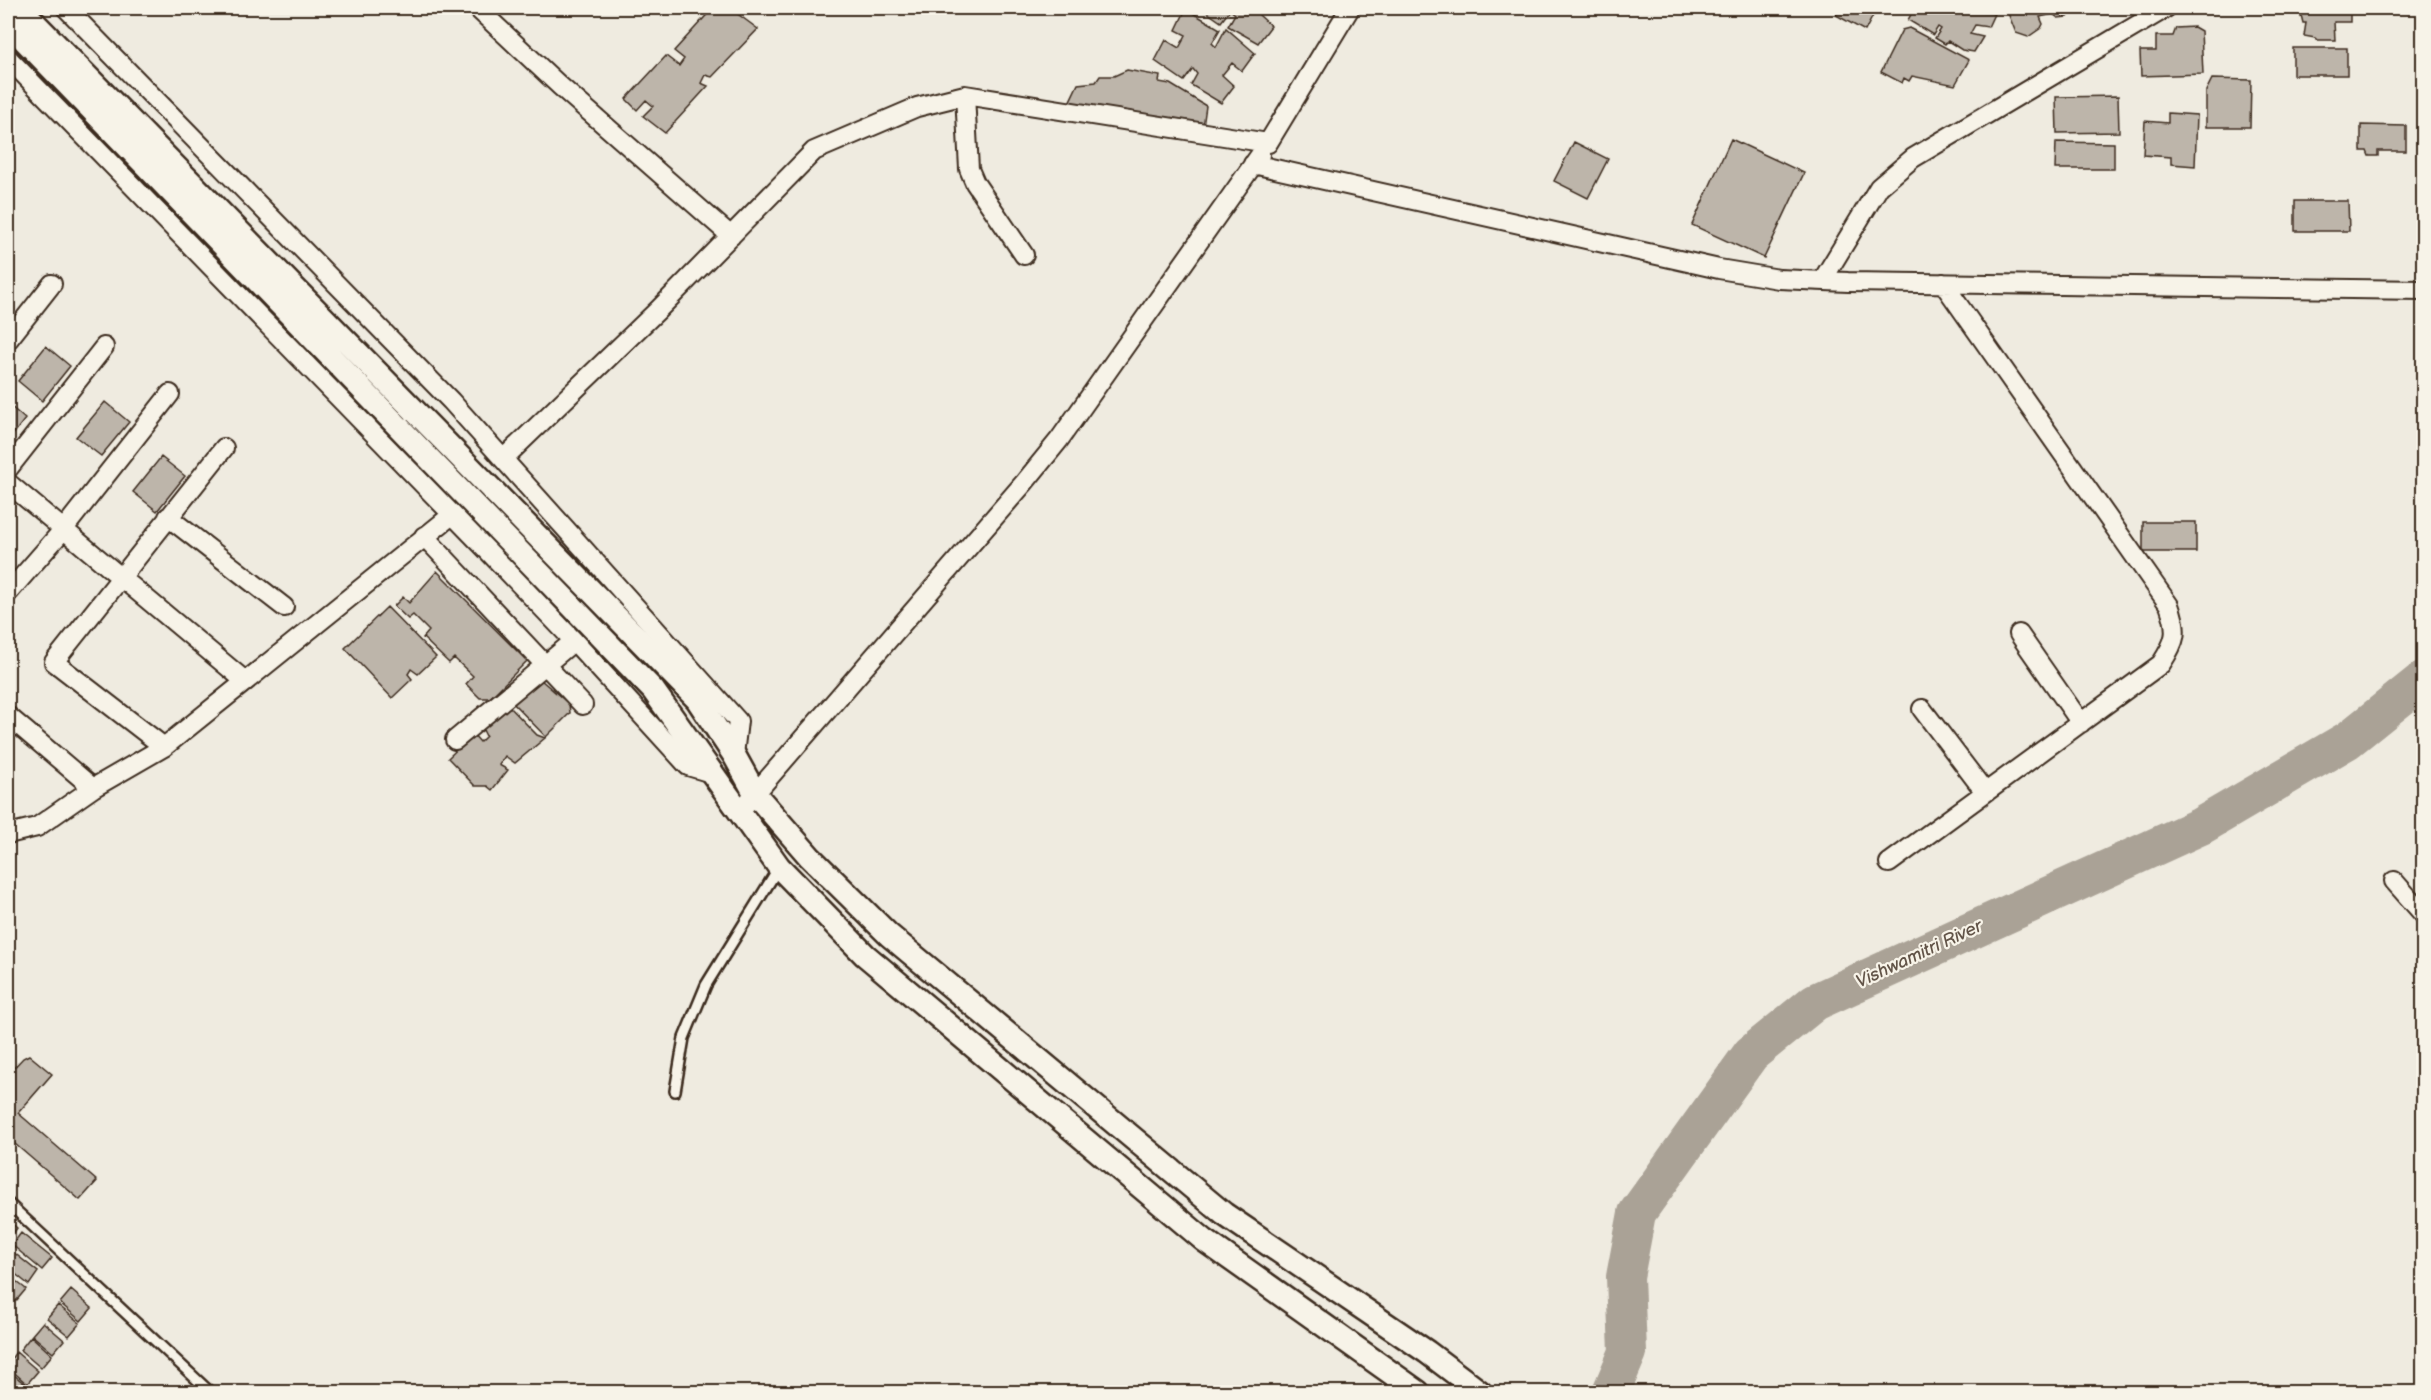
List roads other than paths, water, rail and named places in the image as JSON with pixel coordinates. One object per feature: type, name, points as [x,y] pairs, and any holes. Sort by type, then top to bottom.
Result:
[{"type":"street","points":[[20,8],[697,699],[734,755],[748,802],[779,867],[865,955],[1195,1232],[1410,1387]]},
{"type":"street","points":[[66,8],[451,401],[738,721],[734,755]]},
{"type":"street","points":[[477,8],[560,87],[731,236]]},
{"type":"street","points":[[748,802],[1059,440],[1268,143],[1350,8]]},
{"type":"street","points":[[1822,280],[1865,208],[1880,187],[1895,172],[1913,158],[2166,8]]},
{"type":"street","points":[[8,23],[653,690],[715,774],[810,857],[889,935],[1224,1214],[1426,1352],[1480,1392]]},
{"type":"street","points":[[8,58],[574,640],[688,766],[715,774]]},
{"type":"street","points":[[503,459],[658,310],[814,151],[917,107],[965,95],[1268,143]]},
{"type":"street","points":[[965,95],[969,169],[975,183],[1024,255]]},
{"type":"street","points":[[1253,164],[1719,269],[1779,279],[2424,290]]},
{"type":"street","points":[[1888,863],[2161,664],[2171,649],[2176,626],[2169,605],[1943,283]]},
{"type":"street","points":[[8,340],[52,284]]},
{"type":"street","points":[[8,469],[104,347]]},
{"type":"street","points":[[8,593],[63,530],[170,394]]},
{"type":"street","points":[[164,747],[54,662],[224,448]]},
{"type":"street","points":[[8,483],[245,681]]},
{"type":"street","points":[[8,834],[37,827],[93,788],[164,747],[452,515]]},
{"type":"street","points":[[168,517],[284,607]]},
{"type":"street","points":[[424,536],[583,705]]},
{"type":"street","points":[[2019,634],[2081,723]]},
{"type":"street","points":[[455,740],[574,640]]},
{"type":"street","points":[[1922,709],[1985,792]]},
{"type":"street","points":[[8,716],[93,788]]},
{"type":"street","points":[[2394,881],[2424,915]]},
{"type":"lane","points":[[675,1091],[684,1038],[706,985],[779,867]]},
{"type":"lane","points":[[8,1203],[210,1392]]},
{"type":"waterway","name":"Vishwamitri River","points":[[1611,1392],[1628,1352],[1625,1277],[1637,1213],[1751,1054],[1815,1002],[2201,826],[2348,740],[2424,679]]}]
